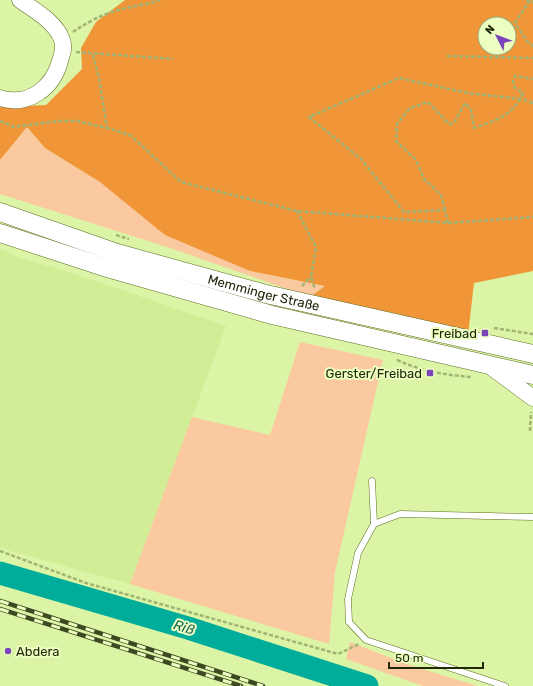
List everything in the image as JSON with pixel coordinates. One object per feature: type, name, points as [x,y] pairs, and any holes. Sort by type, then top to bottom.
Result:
[{"type":"main road","points":[[0,98],[11,102],[29,99],[47,87],[58,69],[63,45],[46,18],[20,0]]},
{"type":"main road","name":"Memminger Straße","points":[[0,212],[117,253],[266,294],[533,354]]},
{"type":"main road","name":"Memminger Straße","points":[[0,232],[104,267],[272,315],[491,367],[533,375]]},
{"type":"main road","points":[[491,367],[532,403]]},
{"type":"lane","points":[[372,481],[374,524],[358,553],[348,599],[349,622],[366,640],[505,686]]},
{"type":"lane","points":[[374,524],[400,514],[533,516]]},
{"type":"path","points":[[160,0],[147,5],[118,10],[88,22],[63,45],[93,55],[173,59]]},
{"type":"path","points":[[533,2],[528,0],[515,23],[527,41],[533,46]]},
{"type":"path","points":[[93,55],[99,78],[107,128]]},
{"type":"path","points":[[447,56],[533,58]]},
{"type":"path","points":[[448,223],[441,195],[424,179],[416,160],[396,141],[397,124],[410,108],[428,102],[449,124],[454,123],[465,103],[471,110],[474,128],[504,118],[521,99],[523,92],[515,88],[513,82],[515,76],[533,79]]},
{"type":"path","points":[[445,210],[404,212],[361,159],[309,117],[399,78],[468,93],[521,99],[533,104]]},
{"type":"path","points":[[0,121],[14,127],[64,121],[77,121],[107,128],[130,135],[181,182],[297,211],[448,223],[533,217]]},
{"type":"path","points":[[297,211],[316,247],[311,277],[315,289]]},
{"type":"path","points":[[114,234],[136,241]]},
{"type":"path","points":[[302,286],[311,277]]},
{"type":"path","points":[[294,284],[315,289],[320,292]]},
{"type":"path","points":[[491,328],[533,334]]},
{"type":"path","points":[[530,431],[532,403]]},
{"type":"path","points":[[0,551],[86,583],[338,654],[366,640]]},
{"type":"shaded area","points":[[125,0],[533,0],[533,271],[474,283],[468,335],[310,297],[325,286],[250,271],[165,235],[100,182],[45,148],[27,127],[0,160],[0,107],[46,105],[82,69],[81,48],[96,22]]},
{"type":"shaded area","points":[[27,127],[45,148],[250,271],[325,286],[310,297],[173,249],[0,194],[0,160]]},
{"type":"shaded area","points":[[0,249],[20,258],[69,272],[226,326],[130,584],[0,548]]},
{"type":"shaded area","points":[[300,342],[383,360],[335,572],[329,644],[130,584],[192,417],[270,435]]},
{"type":"shaded area","points":[[350,642],[412,666],[478,686],[423,686],[346,659]]},
{"type":"waterway","name":"Riß","points":[[0,573],[188,628],[367,686]]},
{"type":"railway","points":[[0,601],[263,686]]},
{"type":"railway","points":[[0,609],[241,686]]},
{"type":"place","name":"Freibad","points":[[485,333]]},
{"type":"place","name":"Gerster/Freibad","points":[[430,373]]},
{"type":"place","name":"Abdera","points":[[8,651]]}]
